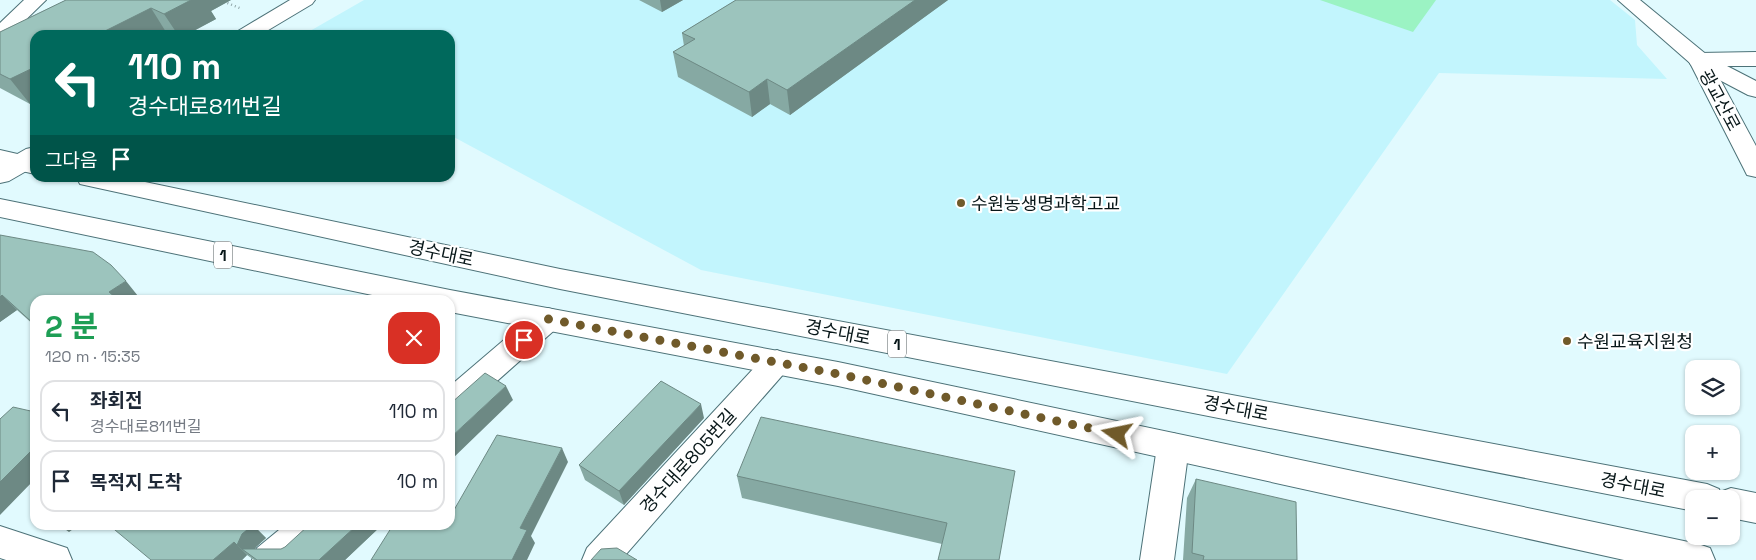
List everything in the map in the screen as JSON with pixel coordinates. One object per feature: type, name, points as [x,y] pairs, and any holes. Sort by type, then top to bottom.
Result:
[{"type":"main road","points":[[0,34],[36,0]]},
{"type":"main road","points":[[254,30],[306,0]]},
{"type":"main road","name":"광교산로","points":[[1628,0],[1699,60],[1756,169]]},
{"type":"main road","points":[[1699,60],[1756,60]]},
{"type":"main road","points":[[1699,60],[1756,90]]},
{"type":"main road","points":[[0,175],[23,160]]},
{"type":"main road","name":"경수대로","points":[[108,182],[560,279],[1685,495]]},
{"type":"main road","name":"1","points":[[0,208],[425,295]]},
{"type":"main road","name":"1","points":[[455,301],[776,362],[1698,560]]},
{"type":"main road","points":[[455,400],[548,319]]},
{"type":"main road","name":"경수대로805번길","points":[[599,560],[776,362]]},
{"type":"main road","points":[[1157,560],[1173,447]]},
{"type":"main road","points":[[1740,505],[1756,508]]},
{"type":"main road","points":[[269,560],[304,530]]},
{"type":"main road","points":[[0,542],[55,560]]},
{"type":"shaded area","name":"수원농생명과학고교","points":[[364,0],[1610,0],[1635,20],[1637,45],[1667,79],[1439,73],[1227,374],[701,270],[455,138],[455,30],[312,30]]},
{"type":"green space","points":[[1320,0],[1436,0],[1413,32]]},
{"type":"building","points":[[66,0],[191,0],[164,14],[151,8],[107,30],[30,30],[30,69],[10,79],[0,74],[0,32]]},
{"type":"building","points":[[736,0],[915,0],[787,90],[767,79],[749,92],[673,52],[695,39],[682,33]]},
{"type":"building","points":[[0,235],[93,252],[111,265],[126,281],[109,292],[112,295],[30,295],[30,320],[2,295],[0,297]]},
{"type":"building","points":[[485,373],[506,386],[455,433],[455,400]]},
{"type":"building","points":[[661,381],[701,404],[619,491],[579,465]]},
{"type":"building","points":[[13,407],[30,411],[30,452],[0,482],[0,419]]},
{"type":"building","points":[[761,417],[1015,471],[999,560],[938,560],[947,523],[737,476]]},
{"type":"building","points":[[497,435],[562,448],[520,528],[527,530],[512,560],[371,560],[390,530],[455,530],[455,508]]},
{"type":"building","points":[[1196,479],[1296,502],[1297,560],[1203,560],[1204,556],[1192,553]]},
{"type":"building","points":[[115,530],[247,530],[242,534],[237,545],[234,542],[213,560],[151,560]]},
{"type":"building","points":[[304,530],[352,530],[319,560],[257,560],[242,549],[281,549]]},
{"type":"building","points":[[617,548],[637,560],[591,560],[601,549]]},
{"type":"place","name":"수원농생명과학고교","points":[[961,203]]},
{"type":"place","name":"수원교육지원청","points":[[1567,341]]},
{"type":"route","points":[[524,340],[548,319],[838,374],[1117,434]]}]
